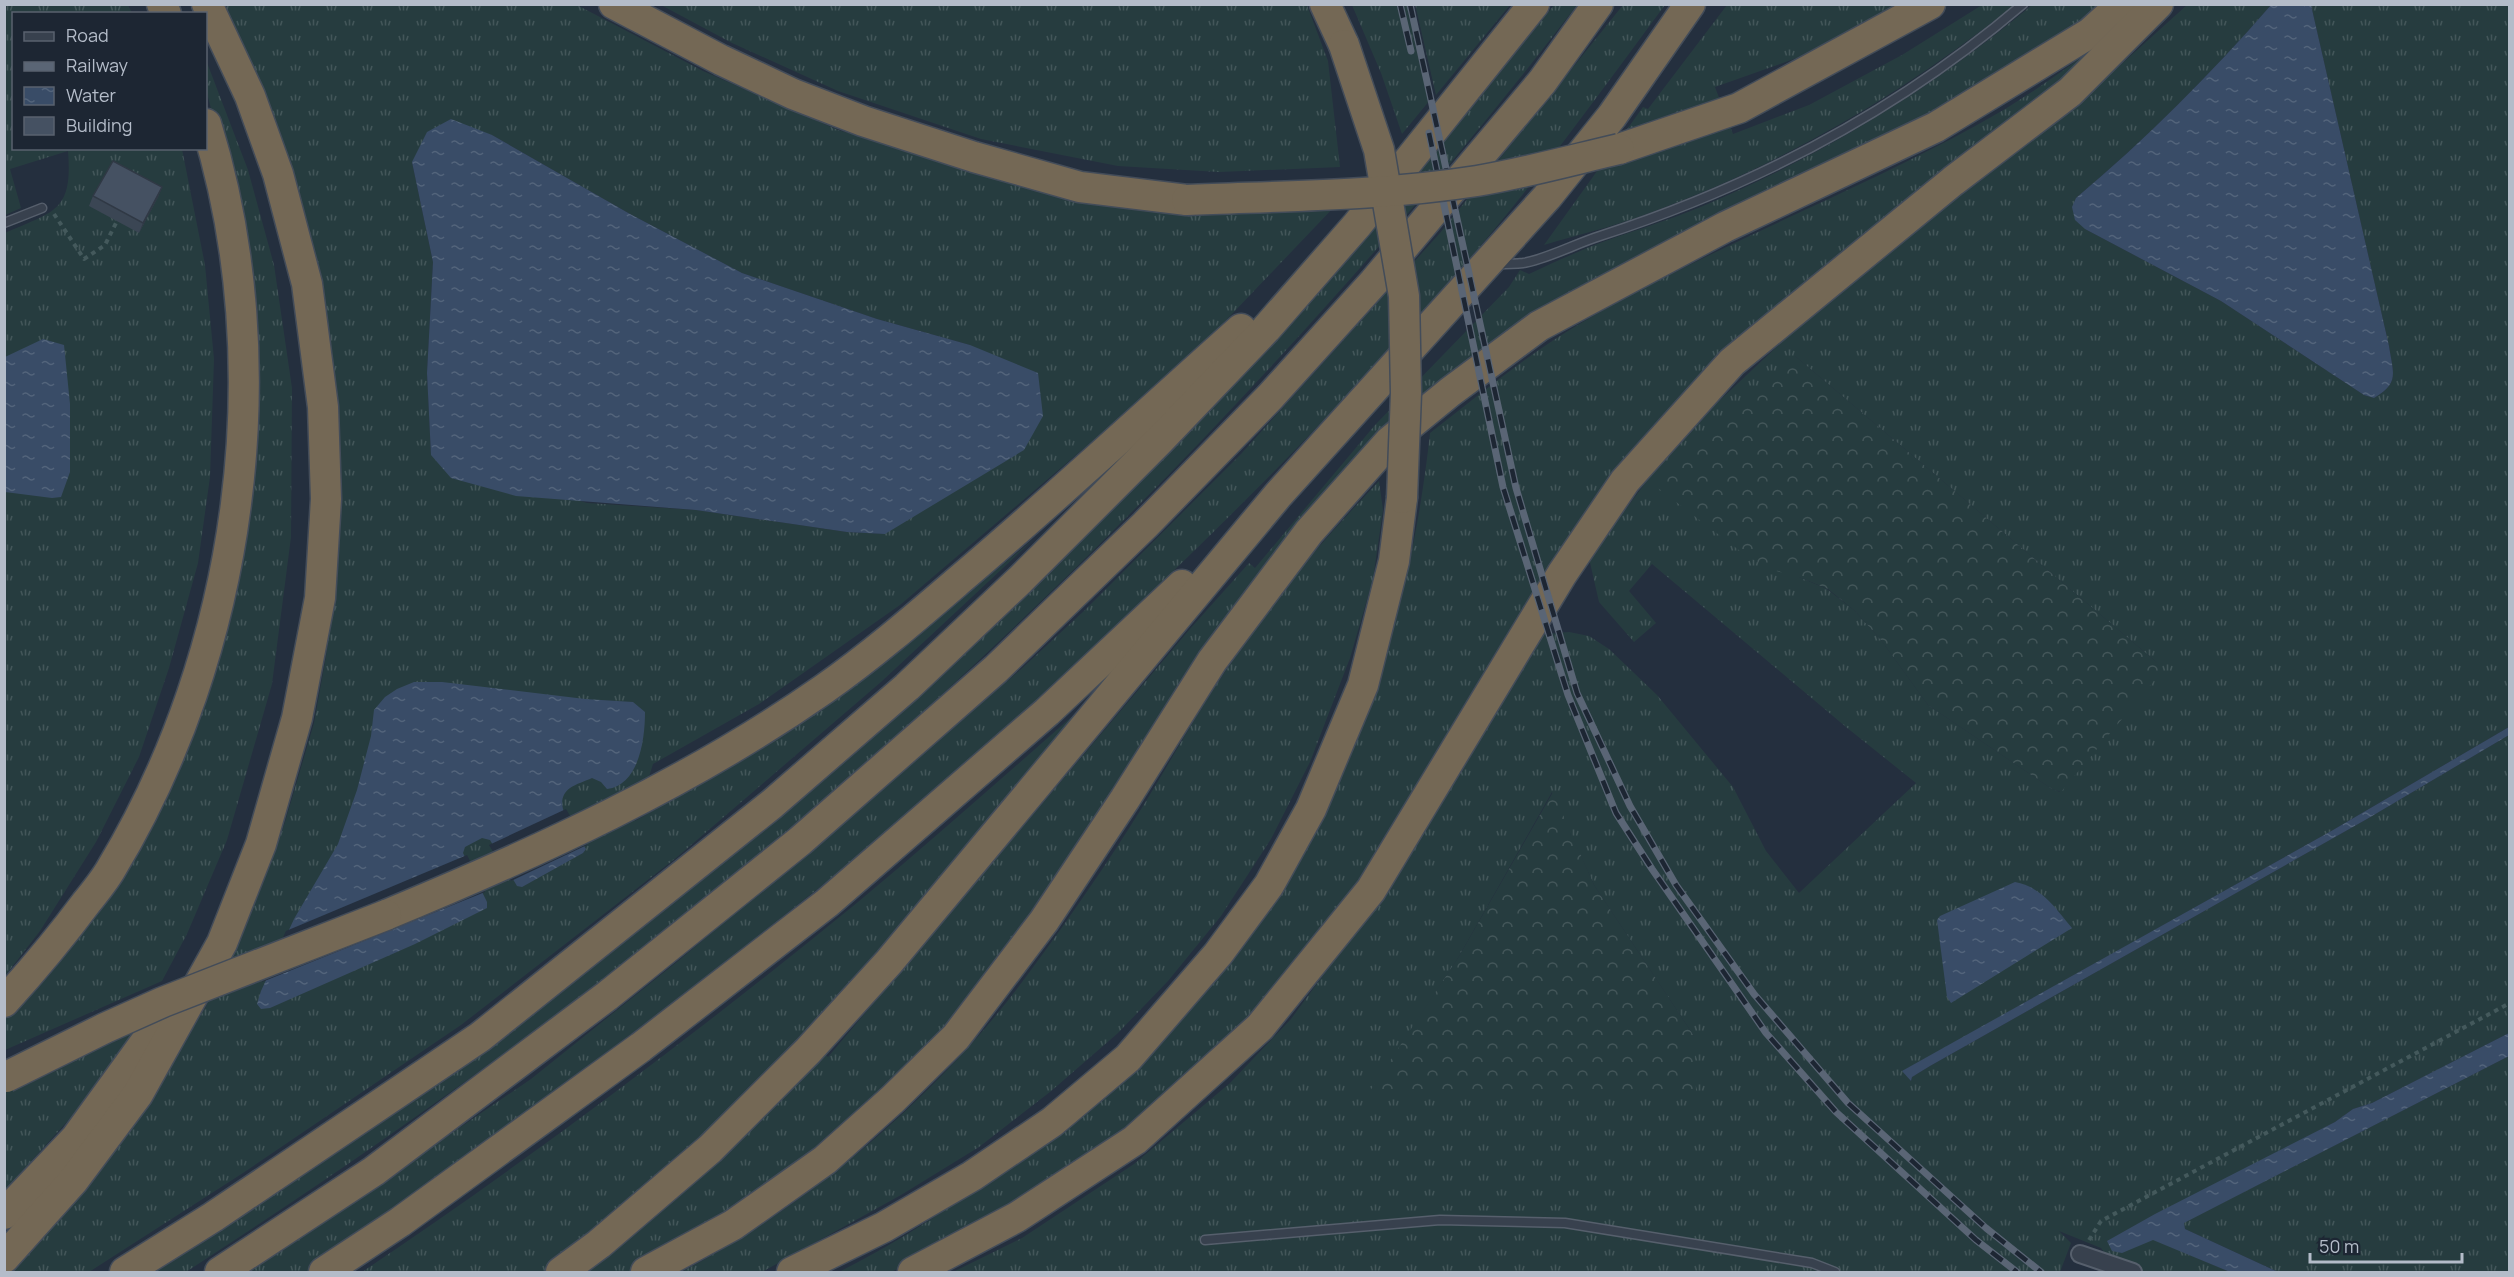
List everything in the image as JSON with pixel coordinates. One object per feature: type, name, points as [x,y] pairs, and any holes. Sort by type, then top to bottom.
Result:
[{"type":"highway","points":[[4,1258],[73,1181],[138,1094],[222,943],[261,844],[297,718],[320,598],[326,499],[323,406],[307,284],[278,174],[250,96],[207,4]]},
{"type":"highway","points":[[614,4],[721,60],[793,94],[863,121],[974,157],[1080,187],[1187,200],[1407,189],[1478,180],[1619,149],[1738,108],[1930,4]]},
{"type":"highway","points":[[792,1272],[884,1227],[972,1176],[1052,1122],[1128,1058],[1218,954],[1269,885],[1311,808],[1363,685],[1394,561],[1402,498],[1406,393],[1404,296],[1379,150],[1344,45],[1325,4]]},
{"type":"highway","points":[[125,1272],[213,1217],[480,1037],[772,804],[907,687],[1020,580],[1159,441],[1257,337],[1357,225],[1534,4]]},
{"type":"highway","points":[[220,1272],[374,1171],[607,996],[800,841],[996,669],[1154,516],[1270,397],[1366,291],[1542,82],[1598,4]]},
{"type":"highway","points":[[561,1272],[599,1244],[711,1149],[808,1051],[889,962],[1278,495],[1547,197],[1612,116],[1690,4]]},
{"type":"highway","points":[[646,1272],[733,1225],[825,1160],[893,1100],[956,1037],[1044,921],[1125,800],[1212,661],[1309,532],[1390,441],[1539,326],[1725,227],[1936,127],[2090,33],[2122,4]]},
{"type":"highway","points":[[913,1272],[1017,1217],[1135,1140],[1260,1027],[1371,890],[1562,574],[1625,481],[1732,362],[1935,195],[2070,92],[2158,4]]},
{"type":"highway","points":[[4,1002],[52,949],[111,871],[161,778],[200,667],[224,579],[239,479],[245,361],[235,255],[224,192],[207,128]]},
{"type":"highway","points":[[5,1078],[163,1002],[387,915],[495,870],[591,825],[714,760],[824,689],[897,633],[1027,522],[1357,225]]},
{"type":"highway","points":[[324,1272],[400,1221],[641,1047],[827,903],[1047,712],[1278,495]]},
{"type":"highway","points":[[4,1214],[76,1138],[152,1033],[208,944],[261,844]]},
{"type":"street","points":[[2080,1254],[2133,1272]]},
{"type":"lane","points":[[1486,264],[1524,263],[1643,222],[1756,176],[1872,114],[1964,52],[2023,4]]},
{"type":"lane","points":[[4,223],[42,208]]},
{"type":"lane","points":[[1205,1240],[1440,1220],[1565,1223],[1812,1263],[1835,1272]]},
{"type":"path","points":[[42,208],[51,210],[84,259],[105,246],[117,221]]},
{"type":"path","points":[[2080,1254],[2101,1221],[2510,1003]]},
{"type":"green space","points":[[1415,4],[1510,4],[1510,5],[1436,95]]},
{"type":"green space","points":[[5,5],[128,5],[132,12],[12,12],[12,150],[182,150],[205,265],[214,359],[210,477],[198,563],[169,668],[139,757],[96,842],[40,931],[5,976],[5,233],[57,207],[67,186],[68,151],[10,169],[21,208],[5,215]]},
{"type":"green space","points":[[220,5],[577,5],[703,71],[838,130],[910,151],[1336,205],[1191,357],[900,605],[759,704],[653,764],[635,821],[721,772],[964,596],[1034,539],[881,682],[676,858],[461,1025],[243,1173],[89,1272],[12,1272],[83,1193],[135,1124],[205,1008],[236,946],[265,878],[285,822],[314,723],[326,656],[334,597],[335,398]],"holes":[[[492,135],[630,214],[742,273],[877,319],[970,345],[885,534],[847,532],[696,510],[587,503],[431,455],[427,373],[433,262],[412,162]]]},
{"type":"green space","points":[[661,5],[1307,5],[1328,61],[1340,167],[1219,172],[1118,166],[981,139],[838,91],[732,43]]},
{"type":"green space","points":[[1352,5],[1408,5],[1430,100],[1402,134],[1381,73]]},
{"type":"green space","points":[[1554,5],[1577,5],[1468,141],[1316,317],[1198,444],[1117,526],[951,686],[778,839],[689,912],[598,983],[395,1132],[186,1272],[142,1272],[586,966],[1327,276],[1462,120]]},
{"type":"green space","points":[[1623,5],[1665,5],[1548,162],[1464,265],[1376,365],[1284,462],[1189,556],[1025,711],[906,817],[834,876],[537,1105],[311,1272],[248,1272],[531,1079],[678,961],[1019,671],[1085,610],[1241,454],[1440,233]]},
{"type":"green space","points":[[1727,5],[1901,5],[1808,54],[1715,87],[1733,134],[1809,105],[1902,55],[1982,5],[2014,5],[1972,38],[1884,98],[1791,151],[1694,196],[1644,215],[1544,245],[1643,107],[1648,109]]},
{"type":"green space","points":[[2032,5],[2111,5],[1995,85],[1711,227],[1382,443],[1037,923],[885,1097],[731,1216],[628,1272],[362,1272],[552,1139],[798,951],[887,878],[1085,705],[808,1038],[828,1057],[1189,630],[1249,563],[1255,568],[1375,425],[1509,287],[1520,270],[1529,274],[1587,248],[1703,206],[1791,165],[1916,92],[1994,36]]},
{"type":"green space","points":[[2187,5],[2271,5],[2177,105],[2128,153],[2076,198],[2085,229],[2221,301],[2364,395],[2374,398],[2382,393],[2391,382],[2392,363],[2311,5],[2509,5],[2509,727],[2333,830],[1903,1071],[1911,1081],[1912,1077],[1930,1066],[2367,819],[2509,735],[2509,1033],[2372,1103],[2353,1109],[2335,1122],[2108,1242],[2153,1239],[2230,1272],[2145,1272],[2109,1259],[2101,1248],[2059,1231],[2071,1243],[2060,1272],[953,1272],[1022,1238],[1134,1164],[1230,1083],[1291,1019],[1379,899],[1536,635],[1569,632],[1589,636],[1609,649],[1657,695],[1733,787],[1766,851],[1799,893],[1916,783],[1652,564],[1629,591],[1656,623],[1634,642],[1599,602],[1589,558],[1649,478],[1719,401],[1819,307],[2106,78]],"holes":[[[1795,356],[2154,660],[2162,670],[2060,792],[2052,789],[1928,705],[1881,640],[1855,611],[1827,589],[1799,577]],[[1552,792],[1594,885],[1694,1036],[1371,1091],[1458,958]]]},
{"type":"green space","points":[[2134,18],[2051,93],[1704,382],[1362,884],[1302,963],[1154,1114],[941,1249],[891,1272],[839,1272],[894,1242],[975,1190],[1103,1091],[1170,1032],[1209,987],[1231,956],[1321,817],[1347,762],[1365,716],[1395,624],[1406,577],[1424,481],[1430,433],[1520,364],[1576,326],[1675,272],[1877,176],[1977,125],[2038,88]]},
{"type":"green space","points":[[207,63],[248,170],[274,265],[292,388],[291,537],[272,684],[227,840],[187,934],[162,981],[5,1050],[5,1018],[77,934],[225,616],[233,195],[207,93]]},
{"type":"green space","points":[[1795,356],[2163,670],[2061,792],[2052,789],[1928,705],[1881,640],[1855,611],[1828,589],[1799,577],[1769,569],[1744,554],[1654,485]]},
{"type":"green space","points":[[1379,481],[1383,510],[1373,579],[1350,658],[1310,762],[1271,839],[1221,916],[1168,981],[1118,1033],[1050,1092],[979,1147],[901,1195],[762,1272],[681,1272],[729,1245],[825,1180],[915,1102],[994,1018],[1043,954],[1101,870],[1143,806],[1211,693],[1253,631],[1309,559]]},
{"type":"green space","points":[[1553,792],[1594,885],[1694,1036],[1696,1091],[1370,1091],[1458,958]]},
{"type":"green space","points":[[137,1029],[75,1113],[5,1190],[5,1089]]},
{"type":"green space","points":[[2509,1056],[2509,1272],[2278,1272],[2185,1229],[2183,1223]]},
{"type":"water","points":[[2271,5],[2311,5],[2392,363],[2391,382],[2382,393],[2374,398],[2364,395],[2221,301],[2085,229],[2075,220],[2072,207],[2076,198],[2128,153],[2177,105]]},
{"type":"water","points":[[451,119],[492,135],[630,214],[742,273],[877,319],[970,345],[1038,373],[1043,416],[1024,450],[885,534],[847,532],[696,510],[516,496],[451,478],[431,455],[427,373],[433,262],[412,162],[427,132]]},
{"type":"water","points":[[43,339],[64,345],[70,404],[70,472],[61,497],[52,498],[5,492],[5,357]]},
{"type":"water","points":[[414,682],[442,682],[585,699],[633,702],[645,712],[642,746],[634,769],[618,786],[607,789],[601,782],[592,778],[570,788],[564,794],[563,810],[586,849],[583,853],[522,887],[517,886],[490,840],[482,838],[465,847],[463,853],[487,902],[487,908],[415,944],[270,1008],[261,1009],[257,1004],[261,991],[294,919],[338,844],[357,790],[371,736],[374,710],[385,697]]},
{"type":"water","points":[[2509,727],[2509,735],[2367,819],[1930,1066],[1912,1077],[1911,1081],[1902,1071],[2333,830]]},
{"type":"water","points":[[2015,882],[2040,893],[2072,928],[1951,1003],[1947,997],[1937,920],[1940,916]]},
{"type":"water","points":[[2509,1033],[2509,1056],[2184,1223],[2185,1229],[2278,1272],[2230,1272],[2153,1240],[2122,1253],[2112,1251],[2107,1241],[2155,1214],[2335,1122],[2353,1109],[2372,1103]]},
{"type":"pier","points":[[566,809],[587,845],[511,881],[489,845]]},
{"type":"pier","points":[[467,855],[485,892],[262,982],[286,931]]},
{"type":"building","points":[[113,161],[162,187],[143,223],[93,196]]},
{"type":"railway","points":[[1400,4],[1411,51]]},
{"type":"railway","points":[[1410,4],[1516,488],[1577,693],[1630,806],[1676,885],[1754,994],[1848,1103],[1986,1228],[2041,1272]]},
{"type":"railway","points":[[1429,133],[1503,487],[1568,695],[1616,813],[1652,869],[1766,1033],[1836,1112],[1976,1240],[2017,1272]]}]
